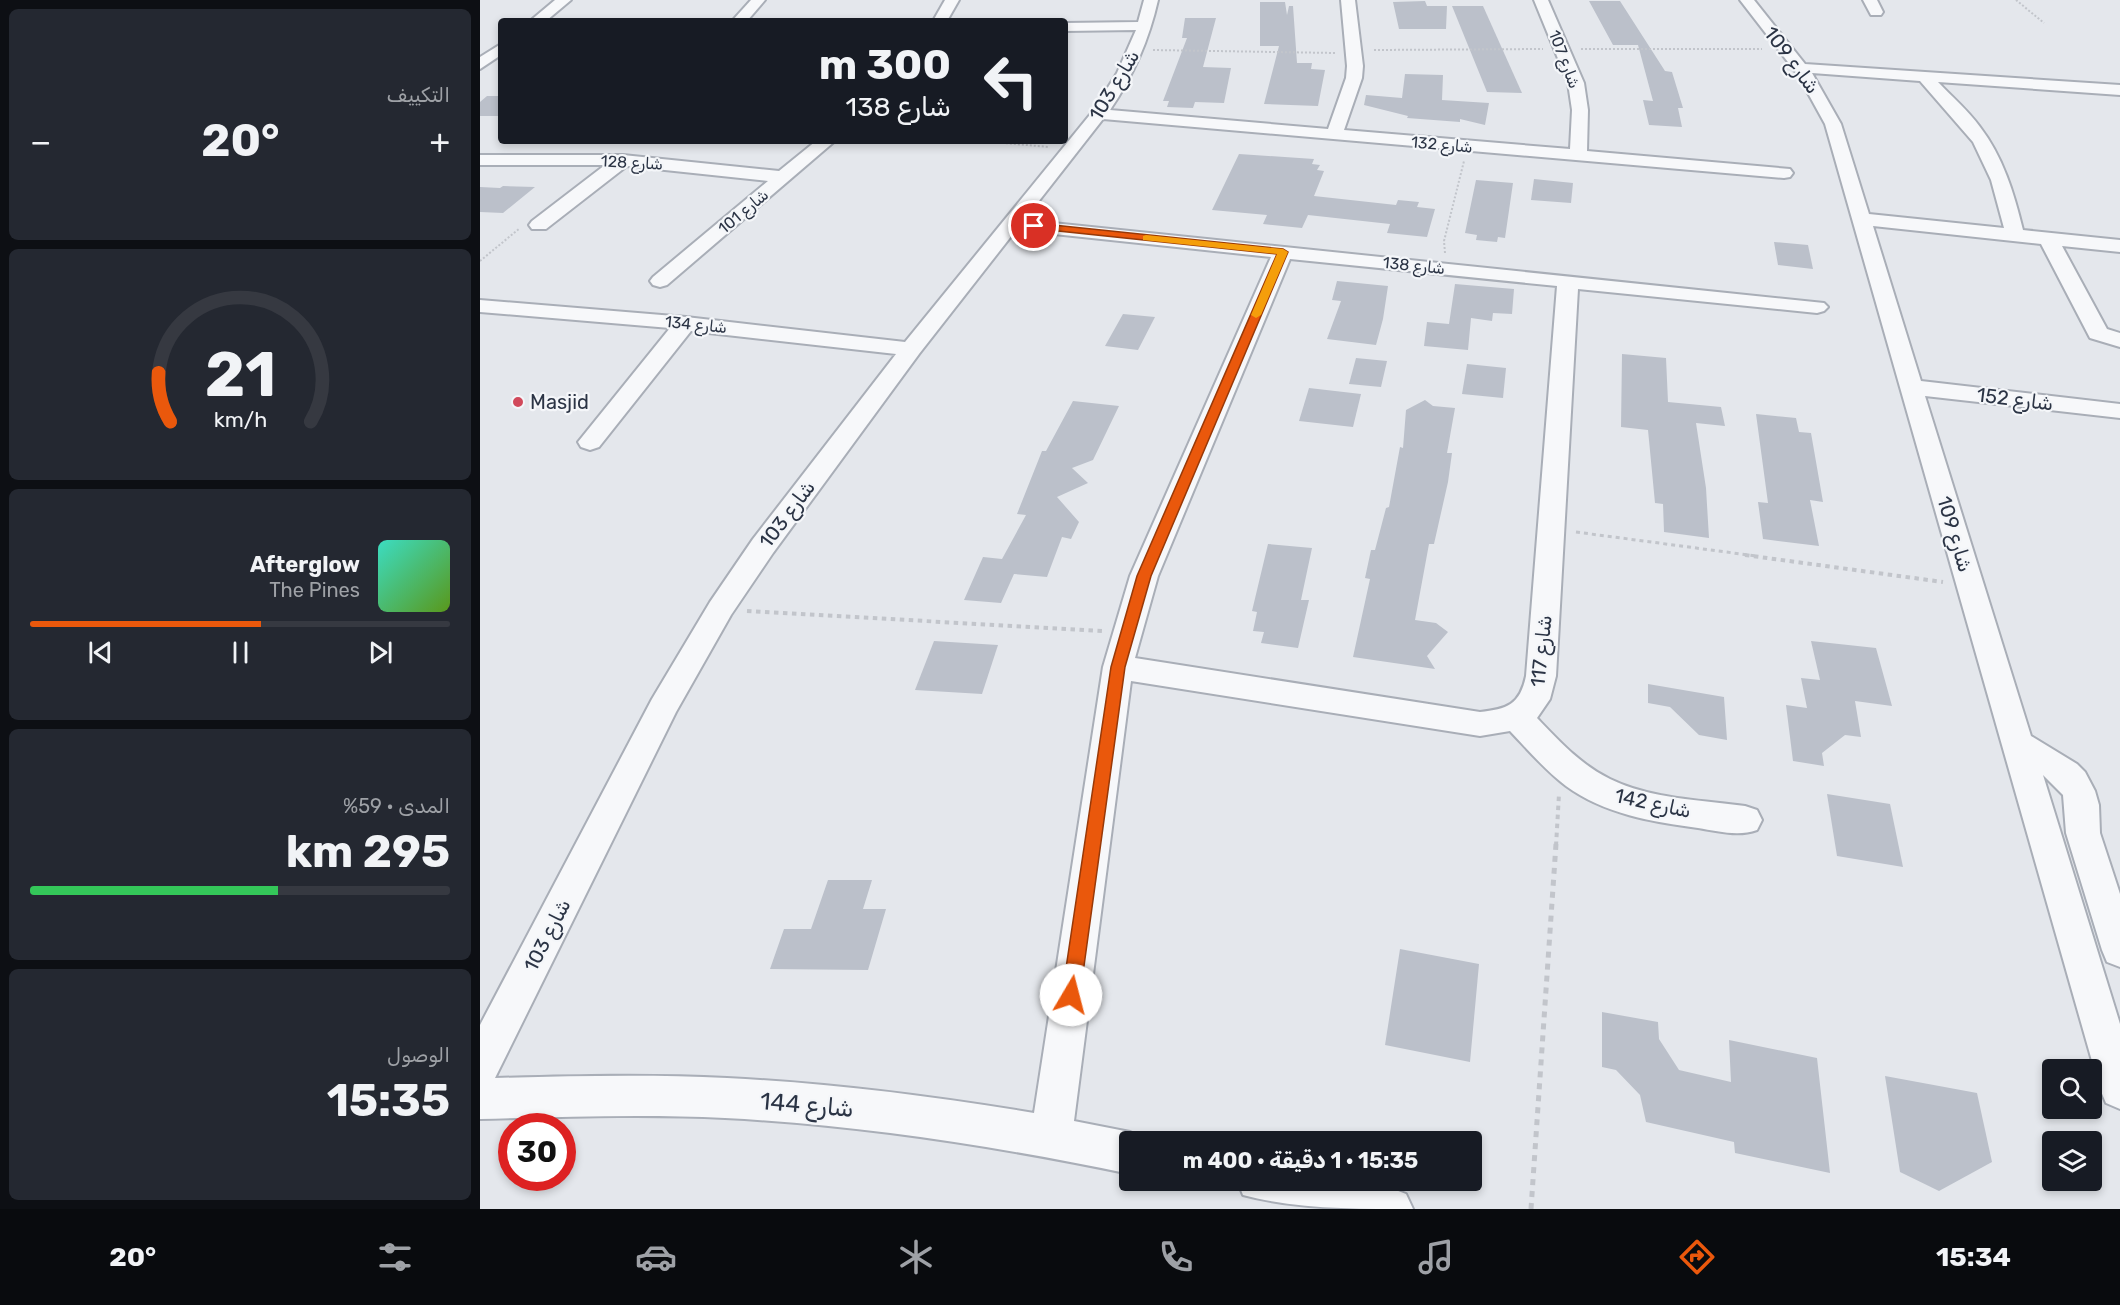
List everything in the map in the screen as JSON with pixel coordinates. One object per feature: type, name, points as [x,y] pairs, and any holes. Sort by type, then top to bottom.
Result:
[{"type":"street","points":[[541,18],[564,0]]},
{"type":"street","points":[[741,18],[758,0]]},
{"type":"street","points":[[942,18],[952,0]]},
{"type":"street","name":"شارع 103","points":[[480,1066],[663,708],[720,609],[741,576],[911,349],[1099,114],[1115,91],[1141,38],[1151,0]]},
{"type":"street","points":[[1334,135],[1354,78],[1354,53],[1348,0]]},
{"type":"street","name":"شارع 107","points":[[1541,0],[1576,82],[1580,106],[1578,155]]},
{"type":"street","name":"شارع 109","points":[[1747,0],[1803,68],[1823,101],[1833,124],[2120,1089]]},
{"type":"street","points":[[1068,27],[1141,38]]},
{"type":"street","points":[[480,64],[498,50]]},
{"type":"street","points":[[1803,68],[2120,90]]},
{"type":"street","points":[[1926,78],[1974,130],[1993,161],[2007,200],[2015,235]]},
{"type":"street","name":"شارع 132","points":[[1099,114],[1784,173]]},
{"type":"street","points":[[539,225],[615,160],[623,144]]},
{"type":"street","name":"شارع 101","points":[[660,281],[822,144]]},
{"type":"street","name":"شارع 128","points":[[480,160],[615,160],[783,177]]},
{"type":"street","points":[[1862,219],[2120,246]]},
{"type":"street","name":"شارع 138","points":[[1011,224],[1818,307]]},
{"type":"street","points":[[2048,238],[2098,333],[2120,340]]},
{"type":"street","points":[[1051,1136],[1118,667],[1126,633],[1144,576],[1283,252]]},
{"type":"street","name":"شارع 117","points":[[1516,717],[1531,706],[1539,692],[1568,281]]},
{"type":"street","name":"شارع 134","points":[[480,306],[686,323],[911,349]]},
{"type":"street","points":[[590,442],[686,323]]},
{"type":"street","name":"شارع 152","points":[[1911,387],[2120,411]]},
{"type":"street","points":[[1118,667],[1480,724],[1499,723],[1516,717]]},
{"type":"street","name":"شارع 142","points":[[1516,717],[1579,778],[1601,791],[1625,800],[1745,820]]},
{"type":"street","points":[[2017,744],[2066,775],[2077,788],[2083,802],[2081,814],[2083,833],[2120,950]]},
{"type":"street","name":"شارع 144","points":[[480,1099],[614,1095],[760,1100],[905,1114],[1051,1136],[1119,1151]]},
{"type":"street","points":[[1309,1191],[1392,1209]]},
{"type":"path","points":[[2016,0],[2044,23]]},
{"type":"path","points":[[1141,38],[1354,53]]},
{"type":"path","points":[[1015,144],[1071,149]]},
{"type":"path","points":[[1441,268],[1445,252],[1444,239],[1468,146]]},
{"type":"path","points":[[1551,529],[1970,586]]},
{"type":"path","points":[[720,609],[1126,633]]},
{"type":"path","points":[[1531,1209],[1561,762]]},
{"type":"building","points":[[1425,1],[1427,6],[1447,6],[1446,29],[1399,29],[1393,2]]},
{"type":"building","points":[[1589,1],[1620,1],[1665,71],[1672,72],[1683,108],[1678,108],[1682,127],[1649,125],[1643,100],[1653,101],[1638,45],[1613,45]]},
{"type":"building","points":[[1260,2],[1285,2],[1287,15],[1289,6],[1293,6],[1297,63],[1312,63],[1311,69],[1325,70],[1318,106],[1264,104],[1279,46],[1260,46]]},
{"type":"building","points":[[1452,6],[1483,6],[1522,93],[1487,92]]},
{"type":"building","points":[[1185,18],[1216,18],[1203,67],[1231,68],[1224,103],[1195,102],[1193,108],[1167,107],[1169,101],[1163,101],[1187,38],[1182,38]]},
{"type":"building","points":[[1405,74],[1443,75],[1442,100],[1489,103],[1485,125],[1460,119],[1460,122],[1407,118],[1408,116],[1364,105],[1366,95],[1402,98]]},
{"type":"building","points":[[487,96],[498,96],[498,116],[480,116],[480,102]]},
{"type":"building","points":[[1239,154],[1314,159],[1312,164],[1320,165],[1317,170],[1324,171],[1314,196],[1396,205],[1398,200],[1419,202],[1417,207],[1435,209],[1427,237],[1387,233],[1390,224],[1308,215],[1302,228],[1263,224],[1267,215],[1212,210]]},
{"type":"building","points":[[1534,179],[1573,183],[1571,203],[1531,200]]},
{"type":"building","points":[[1476,180],[1513,183],[1505,238],[1498,237],[1497,242],[1476,240],[1477,235],[1465,233]]},
{"type":"building","points":[[503,186],[535,187],[503,213],[480,212],[480,187],[500,188]]},
{"type":"building","points":[[1774,242],[1808,245],[1813,269],[1778,265]]},
{"type":"building","points":[[1337,281],[1388,286],[1376,345],[1327,339],[1341,301],[1332,300]]},
{"type":"building","points":[[1455,284],[1514,289],[1512,314],[1493,313],[1492,321],[1471,318],[1468,350],[1424,346],[1427,322],[1449,324]]},
{"type":"building","points":[[1123,314],[1155,317],[1138,350],[1105,346]]},
{"type":"building","points":[[1622,354],[1666,358],[1668,402],[1721,407],[1725,426],[1696,423],[1706,488],[1709,538],[1664,532],[1663,504],[1655,503],[1648,430],[1621,427]]},
{"type":"building","points":[[1356,358],[1387,361],[1381,387],[1349,384]]},
{"type":"building","points":[[1467,364],[1506,368],[1503,398],[1462,394]]},
{"type":"building","points":[[1309,388],[1361,394],[1353,427],[1299,421]]},
{"type":"building","points":[[1425,400],[1433,406],[1455,408],[1447,453],[1452,453],[1448,482],[1434,544],[1429,544],[1415,620],[1436,623],[1448,632],[1427,656],[1435,669],[1353,657],[1370,579],[1365,578],[1371,550],[1375,550],[1386,508],[1389,507],[1400,447],[1403,448],[1406,410]]},
{"type":"building","points":[[1073,401],[1119,406],[1093,460],[1072,468],[1088,483],[1057,497],[1079,522],[1071,539],[1062,537],[1047,577],[1014,574],[1001,603],[964,600],[983,557],[1002,559],[1026,515],[1017,514],[1042,451],[1046,451]]},
{"type":"building","points":[[1756,414],[1796,418],[1799,432],[1811,433],[1823,502],[1810,500],[1819,546],[1763,539],[1758,502],[1768,503]]},
{"type":"building","points":[[1268,544],[1312,548],[1301,600],[1309,600],[1298,648],[1261,643],[1264,632],[1253,631],[1257,612],[1252,611]]},
{"type":"building","points":[[934,641],[998,645],[982,694],[915,690]]},
{"type":"building","points":[[1811,641],[1876,648],[1892,706],[1855,701],[1861,737],[1845,735],[1822,753],[1824,766],[1793,761],[1786,705],[1807,708],[1801,678],[1820,680]]},
{"type":"building","points":[[1648,684],[1724,697],[1727,740],[1699,735],[1670,707],[1648,703]]},
{"type":"building","points":[[1827,794],[1890,804],[1903,867],[1837,856]]},
{"type":"building","points":[[828,880],[872,880],[863,909],[886,909],[868,970],[770,969],[784,929],[811,929]]},
{"type":"building","points":[[1400,949],[1479,964],[1470,1062],[1385,1045]]},
{"type":"building","points":[[1602,1012],[1658,1022],[1659,1039],[1679,1070],[1731,1082],[1729,1040],[1817,1058],[1830,1173],[1735,1153],[1734,1142],[1646,1122],[1640,1095],[1616,1070],[1602,1067]]},
{"type":"building","points":[[1885,1076],[1977,1093],[1992,1162],[1939,1191],[1900,1172]]},
{"type":"slow traffic","points":[[1146,238],[1283,252],[1256,315]]},
{"type":"place","name":"Masjid","points":[[518,402]]},
{"type":"route","points":[[1034,226],[1283,252],[1144,576],[1126,633],[1118,667],[1071,995]]}]
